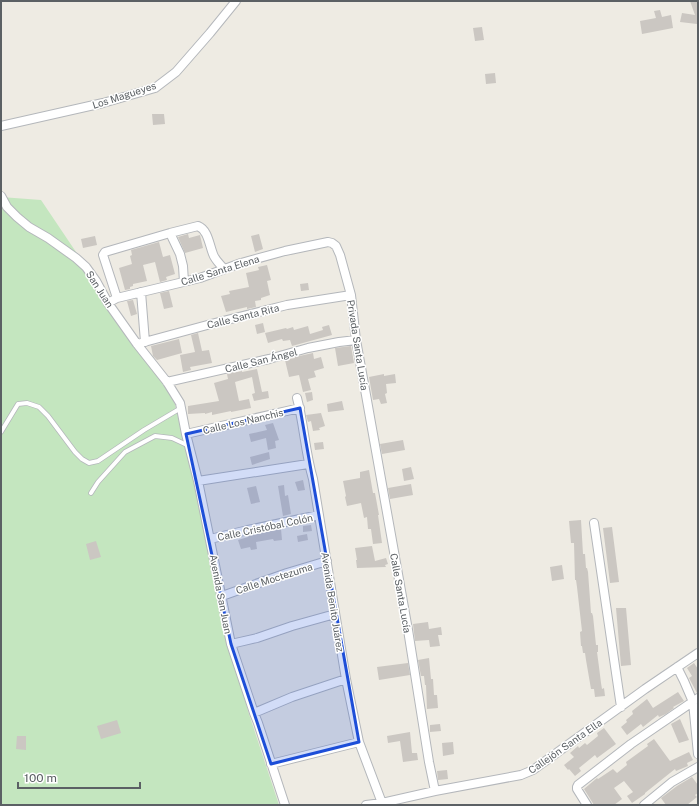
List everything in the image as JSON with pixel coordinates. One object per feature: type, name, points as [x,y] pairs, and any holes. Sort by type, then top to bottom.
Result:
[{"type":"street","name":"Los Magueyes","points":[[1,126],[103,103],[155,88],[176,72],[236,1]]},
{"type":"street","name":"San Juan","points":[[1,196],[7,207],[17,218],[81,262],[96,281],[108,303],[141,343],[167,382]]},
{"type":"street","points":[[117,298],[103,253],[170,233],[198,226],[201,228],[204,231],[216,260],[224,270]]},
{"type":"street","points":[[170,233],[180,254],[183,266],[184,282]]},
{"type":"street","name":"Calle Santa Elena","points":[[108,303],[117,298],[200,278],[241,263],[285,251],[328,242],[332,243]]},
{"type":"street","name":"Privada Santa Lucía","points":[[332,243],[336,246],[340,255],[351,295],[356,340],[366,395]]},
{"type":"street","points":[[141,292],[141,343]]},
{"type":"street","name":"Calle Santa Rita","points":[[141,343],[287,305],[351,295]]},
{"type":"street","name":"Calle San Ángel","points":[[167,382],[268,359],[308,348],[356,340]]},
{"type":"street","name":"Avenida San Juan","points":[[167,382],[180,403],[198,481],[231,644],[285,805]]},
{"type":"street","name":"Calle Santa Lucía","points":[[366,395],[435,791]]},
{"type":"street","name":"Avenida Benito Juárez","points":[[297,398],[300,408],[308,464],[313,479],[346,679],[360,742],[382,803]]},
{"type":"street","name":"Calle Los Nanchis","points":[[186,434],[300,408]]},
{"type":"street","points":[[198,481],[308,464]]},
{"type":"street","name":"Calle Cristóbal Colón","points":[[210,539],[319,515]]},
{"type":"street","points":[[594,523],[620,707]]},
{"type":"street","name":"Calle Moctezuma","points":[[222,596],[287,573],[327,561]]},
{"type":"street","points":[[231,644],[257,638],[335,614]]},
{"type":"street","name":"Callejón Santa Ella","points":[[366,805],[521,775],[533,770],[645,688],[698,653]]},
{"type":"street","points":[[677,667],[695,700],[698,754]]},
{"type":"street","points":[[254,713],[292,697],[346,679]]},
{"type":"street","points":[[587,805],[577,789],[578,785],[631,744],[695,700]]},
{"type":"street","points":[[271,764],[360,742]]},
{"type":"street","points":[[644,805],[672,782],[698,767]]},
{"type":"lane","points":[[1,432],[18,404],[27,403],[39,407],[48,416],[82,460],[89,463],[98,461],[144,430],[181,408]]},
{"type":"lane","points":[[91,493],[98,482],[125,452],[154,436],[172,438],[189,446]]},
{"type":"highlighted area","points":[[300,408],[359,742],[271,764],[231,644],[186,434]]},
{"type":"green space","points":[[1,197],[41,200],[173,396],[248,711],[279,805],[1,805]]},
{"type":"building","points":[[690,1],[698,1],[697,24],[680,22],[682,13],[695,15]]},
{"type":"building","points":[[660,10],[662,17],[671,15],[673,28],[642,34],[640,21],[656,18],[654,11]]},
{"type":"building","points":[[482,27],[484,40],[475,41],[473,28]]},
{"type":"building","points":[[495,73],[496,83],[486,84],[485,74]]},
{"type":"building","points":[[152,114],[164,114],[165,124],[153,125]]},
{"type":"building","points":[[188,234],[189,238],[200,235],[203,248],[185,253],[178,237]]},
{"type":"building","points":[[259,234],[263,249],[255,252],[251,236]]},
{"type":"building","points":[[95,236],[97,245],[83,248],[81,239]]},
{"type":"building","points":[[159,242],[163,257],[170,255],[175,274],[166,277],[167,280],[160,282],[155,262],[143,265],[147,281],[133,284],[130,289],[125,290],[119,268],[132,264],[130,256],[132,255],[131,250]]},
{"type":"building","points":[[267,265],[271,280],[267,281],[270,295],[261,298],[261,300],[255,301],[256,307],[247,309],[247,307],[226,312],[221,296],[230,294],[229,291],[249,287],[246,273],[259,270],[258,267]]},
{"type":"building","points":[[308,283],[309,290],[301,291],[300,284]]},
{"type":"building","points":[[169,291],[173,307],[164,309],[160,293]]},
{"type":"building","points":[[133,300],[137,314],[131,316],[127,301]]},
{"type":"building","points":[[263,323],[265,332],[257,334],[255,325]]},
{"type":"building","points":[[329,325],[332,335],[292,346],[290,340],[283,341],[282,339],[268,343],[265,333],[293,327],[294,330],[308,326],[310,334],[323,330],[322,327]]},
{"type":"building","points":[[198,333],[202,351],[209,350],[212,363],[190,367],[191,370],[183,372],[180,355],[195,352],[191,335]]},
{"type":"building","points":[[179,339],[182,353],[157,360],[153,356],[151,346]]},
{"type":"building","points":[[351,346],[354,363],[338,366],[335,348]]},
{"type":"building","points":[[313,353],[314,359],[321,357],[324,368],[314,371],[316,377],[308,379],[311,390],[303,392],[299,375],[289,377],[285,360]]},
{"type":"building","points":[[257,369],[262,392],[268,391],[269,398],[254,401],[252,394],[255,393],[252,377],[235,382],[239,401],[249,399],[251,408],[212,415],[212,412],[205,414],[188,414],[188,406],[219,401],[214,383],[228,379],[227,374]]},
{"type":"building","points":[[384,374],[384,376],[395,374],[396,383],[386,384],[387,393],[385,394],[387,403],[381,404],[379,399],[373,400],[369,377]]},
{"type":"building","points":[[312,392],[313,400],[307,402],[305,393]]},
{"type":"building","points":[[342,401],[344,410],[328,412],[327,404]]},
{"type":"building","points":[[321,413],[325,426],[319,428],[320,430],[313,431],[311,421],[308,422],[306,415]]},
{"type":"building","points":[[273,423],[279,440],[275,441],[276,448],[268,450],[266,438],[251,442],[249,434],[267,430],[265,425]]},
{"type":"building","points":[[403,440],[405,450],[382,454],[380,444]]},
{"type":"building","points":[[323,442],[324,449],[315,450],[314,443]]},
{"type":"building","points":[[269,452],[270,459],[252,465],[250,457]]},
{"type":"building","points":[[411,467],[414,479],[404,481],[402,469]]},
{"type":"building","points":[[369,470],[379,515],[382,543],[373,544],[371,529],[368,529],[367,517],[364,518],[361,503],[347,506],[345,497],[343,481],[360,478],[360,472]]},
{"type":"building","points":[[303,480],[305,490],[298,491],[295,482]]},
{"type":"building","points":[[411,484],[413,495],[390,499],[388,488]]},
{"type":"building","points":[[284,485],[285,496],[288,495],[291,514],[283,516],[278,486]]},
{"type":"building","points":[[256,486],[260,502],[251,504],[247,488]]},
{"type":"building","points":[[581,520],[583,554],[585,554],[586,568],[588,572],[591,613],[593,616],[596,645],[598,645],[597,652],[602,689],[604,688],[605,696],[595,697],[594,689],[591,689],[585,653],[583,653],[581,646],[580,632],[582,631],[575,580],[574,543],[571,543],[569,521]]},
{"type":"building","points":[[311,525],[312,531],[303,532],[303,526]]},
{"type":"building","points":[[612,527],[619,582],[610,583],[603,528]]},
{"type":"building","points":[[281,529],[282,540],[274,541],[273,539],[256,542],[257,549],[251,550],[250,547],[241,549],[238,540],[248,536]]},
{"type":"building","points":[[307,534],[308,540],[298,542],[297,536]]},
{"type":"building","points":[[96,541],[101,557],[90,560],[86,544]]},
{"type":"building","points":[[372,546],[375,561],[386,558],[388,564],[385,565],[386,567],[357,568],[355,548]]},
{"type":"building","points":[[562,565],[564,579],[552,581],[550,567]]},
{"type":"building","points":[[616,608],[626,608],[631,665],[621,666]]},
{"type":"building","points":[[428,622],[429,629],[441,627],[442,635],[438,635],[440,646],[430,647],[429,640],[415,641],[413,624]]},
{"type":"building","points":[[429,658],[431,679],[433,679],[434,695],[437,695],[438,708],[427,709],[426,685],[424,676],[421,676],[418,660]]},
{"type":"building","points":[[408,663],[410,675],[379,680],[377,667]]},
{"type":"building","points":[[694,663],[698,669],[698,693],[689,678],[692,676],[687,668]]},
{"type":"building","points":[[678,692],[684,701],[673,707],[674,708],[666,714],[659,717],[658,715],[643,727],[641,724],[627,735],[621,727],[633,714],[632,711],[647,699],[653,708]]},
{"type":"building","points":[[680,719],[689,740],[679,743],[671,724]]},
{"type":"building","points":[[117,720],[121,733],[101,739],[97,726]]},
{"type":"building","points":[[440,724],[441,731],[430,732],[430,725]]},
{"type":"building","points":[[604,728],[616,744],[597,758],[595,755],[579,768],[581,771],[575,776],[564,765],[574,757],[570,753],[578,746],[579,748],[585,743],[587,745],[598,736],[597,733]]},
{"type":"building","points":[[410,732],[412,753],[417,753],[418,760],[403,762],[400,741],[388,743],[387,736]]},
{"type":"building","points":[[17,736],[26,736],[26,750],[16,749]]},
{"type":"building","points":[[654,739],[670,761],[689,752],[693,760],[687,763],[688,766],[676,771],[675,769],[632,803],[627,796],[633,792],[624,781],[614,788],[622,799],[614,805],[594,805],[584,789],[597,778],[598,779],[613,769],[617,773],[627,765],[626,762],[648,746],[647,744]]},
{"type":"building","points":[[453,742],[454,754],[443,756],[442,743]]},
{"type":"building","points":[[447,770],[448,779],[438,780],[437,771]]},
{"type":"building","points":[[692,777],[698,785],[698,793],[695,795],[697,797],[687,805],[666,805],[661,798]]}]
